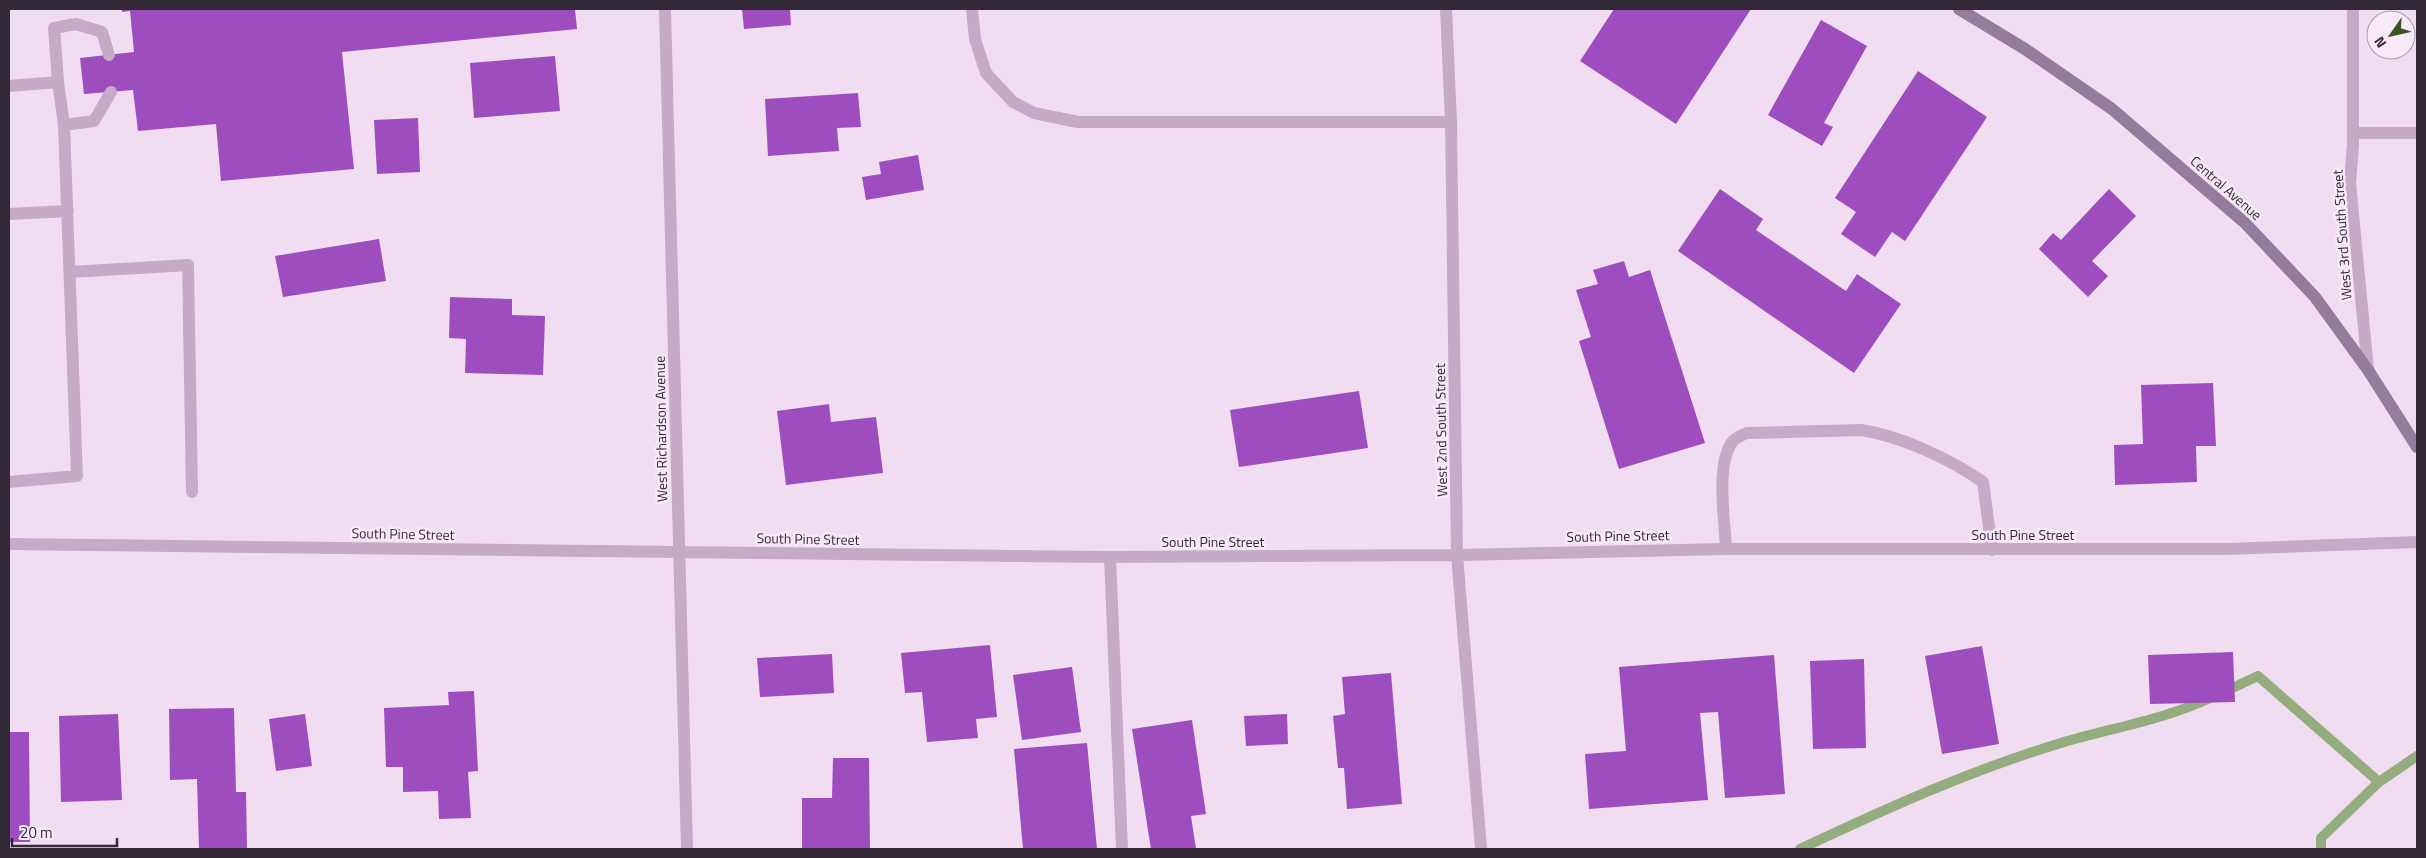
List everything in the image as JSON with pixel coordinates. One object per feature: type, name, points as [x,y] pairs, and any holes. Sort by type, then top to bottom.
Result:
[{"type":"street","name":"West Richardson Avenue","points":[[665,9],[687,849]]},
{"type":"street","points":[[972,9],[975,39],[986,73],[1013,102],[1034,113],[1078,122],[1451,122]]},
{"type":"street","name":"West 2nd South Street","points":[[1446,9],[1451,122],[1458,555],[1480,849]]},
{"type":"street","name":"Central Avenue","points":[[1959,9],[2025,48],[2112,109],[2246,224],[2315,297],[2368,370],[2417,446]]},
{"type":"street","name":"West 3rd South Street","points":[[2353,9],[2353,133],[2350,183],[2368,370]]},
{"type":"street","points":[[9,482],[76,476],[64,125],[58,82],[54,28],[76,24],[102,32],[109,55]]},
{"type":"street","points":[[9,86],[58,82]]},
{"type":"street","points":[[64,125],[94,121],[111,92]]},
{"type":"street","points":[[2353,133],[2417,133]]},
{"type":"street","points":[[9,214],[68,211]]},
{"type":"street","points":[[70,272],[188,265],[192,492]]},
{"type":"street","points":[[1726,549],[1722,476],[1728,450],[1735,439],[1747,433],[1861,430],[1879,433],[1939,457],[1983,482],[1992,550]]},
{"type":"street","name":"South Pine Street","points":[[9,544],[1110,557],[1458,555],[1726,549],[2228,549],[2417,542]]},
{"type":"street","points":[[1110,557],[1122,849]]},
{"type":"building","points":[[122,9],[575,9],[577,29],[342,52],[354,169],[221,181],[216,124],[138,131],[133,90],[84,94],[80,58],[134,52],[130,11],[122,12]]},
{"type":"building","points":[[742,9],[790,9],[791,25],[744,29]]},
{"type":"building","points":[[1614,9],[1751,9],[1676,124],[1580,61]]},
{"type":"building","points":[[1821,20],[1867,46],[1824,123],[1833,127],[1822,146],[1768,115]]},
{"type":"building","points":[[555,56],[560,111],[474,118],[470,63]]},
{"type":"building","points":[[1918,71],[1987,117],[1905,241],[1892,232],[1875,257],[1841,234],[1856,212],[1835,198]]},
{"type":"building","points":[[858,93],[861,127],[837,128],[839,151],[768,156],[765,99]]},
{"type":"building","points":[[418,118],[420,172],[377,174],[374,120]]},
{"type":"building","points":[[918,155],[924,190],[866,200],[862,177],[881,174],[879,162]]},
{"type":"building","points":[[1720,189],[1763,219],[1756,230],[1846,291],[1857,274],[1901,304],[1854,373],[1678,251]]},
{"type":"building","points":[[2109,189],[2136,216],[2092,261],[2108,276],[2088,297],[2039,249],[2053,233],[2061,240]]},
{"type":"building","points":[[379,239],[386,281],[283,297],[275,256]]},
{"type":"building","points":[[1624,261],[1629,277],[1650,270],[1705,443],[1619,469],[1579,341],[1591,337],[1576,290],[1598,284],[1593,270]]},
{"type":"building","points":[[450,297],[512,299],[512,315],[545,316],[543,375],[465,373],[466,339],[449,338]]},
{"type":"building","points":[[2213,383],[2216,446],[2196,446],[2197,482],[2115,485],[2114,445],[2143,444],[2141,385]]},
{"type":"building","points":[[1359,391],[1368,448],[1239,467],[1230,410]]},
{"type":"building","points":[[829,404],[831,422],[876,417],[883,473],[786,485],[777,411]]},
{"type":"building","points":[[990,645],[997,717],[976,719],[978,738],[927,742],[922,692],[905,693],[901,653]]},
{"type":"building","points":[[1982,646],[1999,744],[1942,754],[1925,656]]},
{"type":"building","points":[[2233,652],[2235,702],[2150,704],[2148,655]]},
{"type":"building","points":[[832,654],[834,693],[760,697],[757,658]]},
{"type":"building","points":[[1774,655],[1785,794],[1725,798],[1718,712],[1700,713],[1708,800],[1589,809],[1585,754],[1626,751],[1619,667]]},
{"type":"building","points":[[1864,659],[1866,748],[1813,749],[1810,661]]},
{"type":"building","points":[[1072,667],[1081,732],[1022,740],[1013,675]]},
{"type":"building","points":[[1391,673],[1402,804],[1347,809],[1344,768],[1338,768],[1333,716],[1345,714],[1342,677]]},
{"type":"building","points":[[474,691],[478,771],[468,772],[471,818],[439,819],[438,791],[403,792],[403,767],[386,767],[384,708],[449,705],[448,692]]},
{"type":"building","points":[[234,708],[236,792],[246,792],[247,849],[199,849],[197,779],[170,780],[169,709]]},
{"type":"building","points":[[118,714],[122,800],[61,802],[59,716]]},
{"type":"building","points":[[305,714],[312,766],[276,771],[269,719]]},
{"type":"building","points":[[1287,714],[1288,744],[1246,746],[1244,716]]},
{"type":"building","points":[[1192,720],[1206,814],[1191,816],[1196,849],[1151,849],[1132,729]]},
{"type":"building","points":[[9,732],[29,732],[30,842],[9,842]]},
{"type":"building","points":[[1087,743],[1097,849],[1023,849],[1014,749]]},
{"type":"building","points":[[833,758],[869,758],[870,848],[802,848],[802,798],[832,798]]},
{"type":"waterway","points":[[2224,692],[2258,676],[2379,782]]},
{"type":"waterway","points":[[1800,849],[1896,805],[1994,765],[2061,743],[2174,712],[2210,698]]},
{"type":"waterway","points":[[2321,849],[2321,838],[2379,782],[2417,756]]}]
